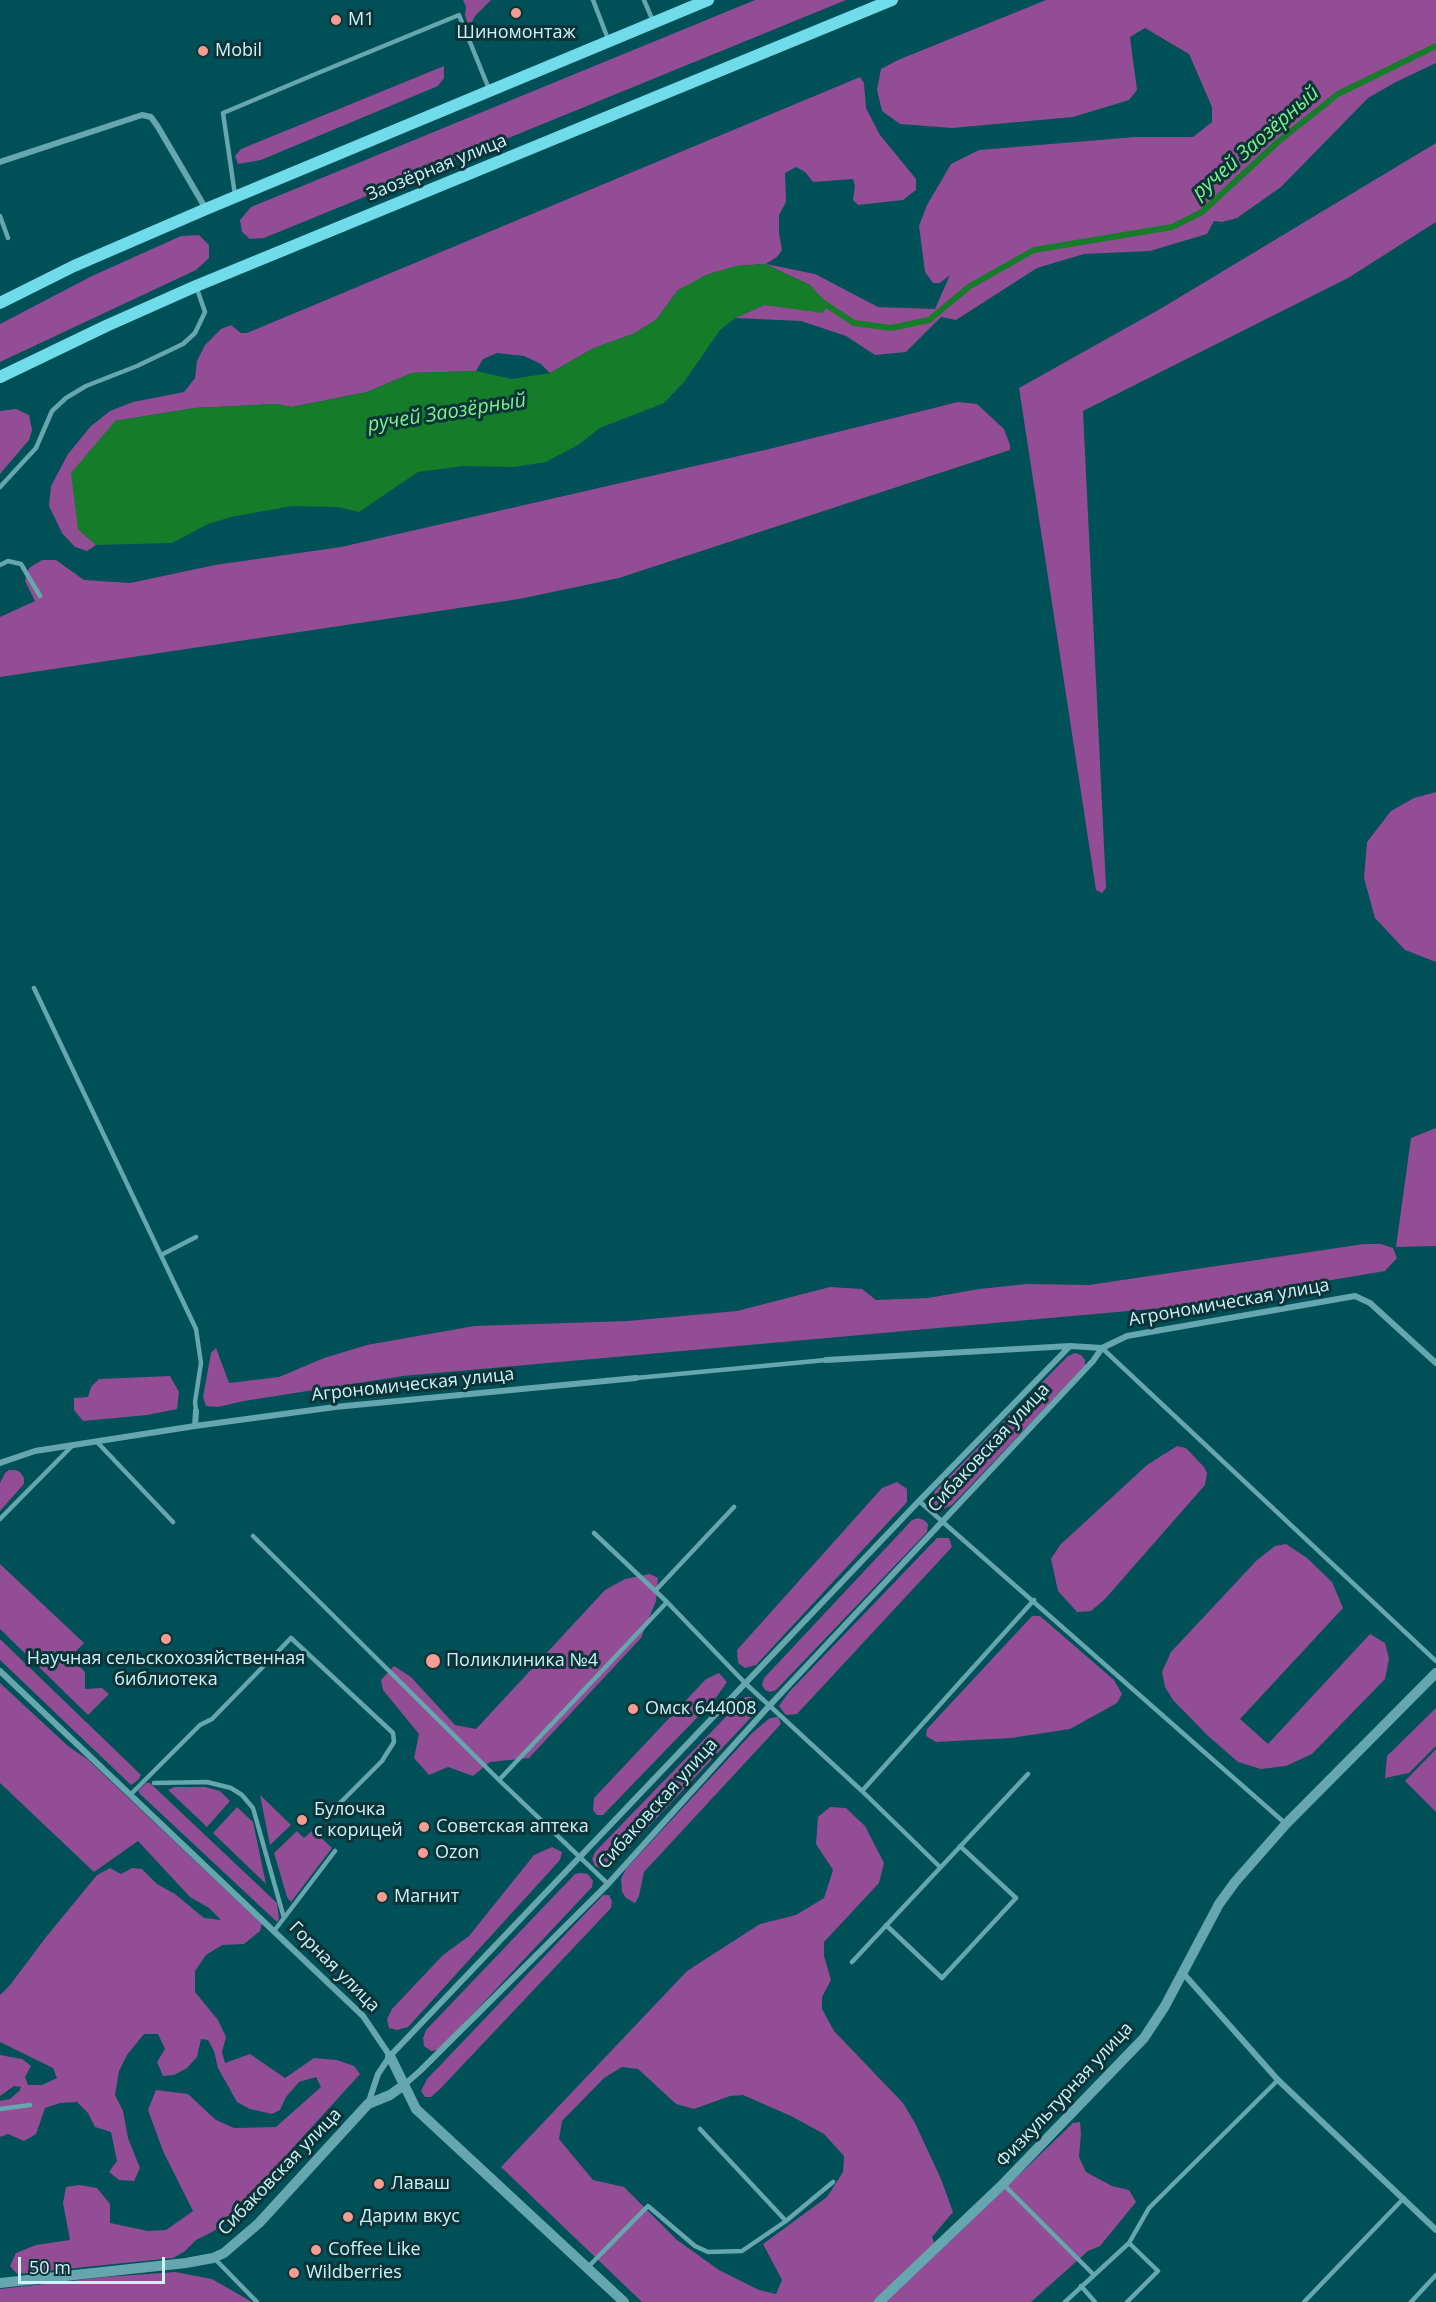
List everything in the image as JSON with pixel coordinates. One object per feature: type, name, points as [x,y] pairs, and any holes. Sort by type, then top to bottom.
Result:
[{"type":"main road","points":[[0,303],[74,266],[206,209],[708,0]]},
{"type":"main road","name":"Заозёрная улица","points":[[0,378],[106,326],[196,286],[892,0]]},
{"type":"street","points":[[0,162],[142,115],[151,117],[206,209]]},
{"type":"street","name":"Агрономическая улица","points":[[826,1360],[1070,1346],[1102,1348],[1127,1336],[1355,1296],[1370,1303],[1436,1363]]},
{"type":"street","name":"Сибаковская улица","points":[[368,2104],[372,2086],[390,2056],[919,1501],[1070,1346]]},
{"type":"street","name":"Сибаковская улица","points":[[213,2258],[224,2253],[259,2223],[368,2104],[390,2095],[429,2063],[608,1884],[770,1705],[1093,1361],[1102,1348]]},
{"type":"street","name":"Агрономическая улица","points":[[0,1463],[35,1451],[335,1407],[636,1378]]},
{"type":"street","points":[[195,1426],[196,1411]]},
{"type":"street","name":"Горная улица","points":[[0,1671],[363,2016],[390,2056],[416,2109],[624,2302]]},
{"type":"street","name":"Физкультурная улица","points":[[879,2302],[1003,2184],[1144,2038],[1165,2006],[1219,1904],[1235,1882],[1286,1824],[1436,1673]]},
{"type":"street","points":[[1182,1972],[1278,2080],[1436,2230]]},
{"type":"street","points":[[0,2283],[186,2263],[213,2258]]},
{"type":"lane","points":[[593,0],[609,42]]},
{"type":"lane","points":[[644,0],[654,23]]},
{"type":"lane","points":[[236,197],[223,113],[459,15],[490,91]]},
{"type":"lane","points":[[0,216],[8,238]]},
{"type":"lane","points":[[0,487],[36,448],[52,411],[66,398],[86,386],[137,366],[183,344],[195,333],[205,312],[196,286]]},
{"type":"lane","points":[[0,565],[8,561],[21,564],[40,596]]},
{"type":"lane","points":[[34,988],[196,1329],[201,1363],[195,1402],[196,1411]]},
{"type":"lane","points":[[161,1255],[196,1238]]},
{"type":"lane","points":[[1102,1348],[1436,1661]]},
{"type":"lane","points":[[636,1378],[826,1360]]},
{"type":"lane","points":[[98,1443],[173,1522]]},
{"type":"lane","points":[[0,1519],[71,1447]]},
{"type":"lane","points":[[919,1501],[1286,1824]]},
{"type":"lane","points":[[655,1591],[734,1507]]},
{"type":"lane","points":[[594,1533],[667,1602],[747,1684],[862,1791],[940,1868]]},
{"type":"lane","points":[[253,1536],[499,1780],[608,1884]]},
{"type":"lane","points":[[862,1791],[1034,1600]]},
{"type":"lane","points":[[499,1780],[667,1602]]},
{"type":"lane","points":[[130,1795],[200,1725],[212,1719],[291,1638],[393,1733],[394,1742],[382,1761],[327,1816]]},
{"type":"lane","points":[[852,1962],[1028,1774]]},
{"type":"lane","points":[[154,1783],[207,1782],[231,1788],[242,1795],[253,1808],[284,1918]]},
{"type":"lane","points":[[886,1925],[942,1978],[1016,1898],[960,1846]]},
{"type":"lane","points":[[274,1931],[335,1851]]},
{"type":"lane","points":[[1065,2302],[1129,2243],[1149,2208],[1278,2080]]},
{"type":"lane","points":[[0,2109],[30,2105]]},
{"type":"lane","points":[[700,2129],[786,2221]]},
{"type":"lane","points":[[588,2267],[648,2206],[695,2246],[708,2252],[742,2251],[786,2221],[833,2182]]},
{"type":"lane","points":[[1003,2184],[1094,2275]]},
{"type":"lane","points":[[1304,2302],[1404,2198]]},
{"type":"lane","points":[[1127,2302],[1158,2271],[1129,2243]]},
{"type":"lane","points":[[213,2258],[257,2302]]},
{"type":"lane","points":[[1411,2302],[1436,2276]]},
{"type":"lane","points":[[1081,2286],[1095,2302]]},
{"type":"shaded area","points":[[463,0],[491,0],[475,16],[469,28],[465,15],[466,7]]},
{"type":"shaded area","points":[[755,0],[846,0],[264,238],[250,239],[242,232],[240,220],[251,207]]},
{"type":"shaded area","points":[[1046,0],[1436,0],[1436,63],[1368,98],[1281,187],[1237,218],[1222,222],[1214,221],[1207,234],[1150,251],[1084,254],[1037,268],[956,320],[941,317],[906,352],[875,355],[846,336],[801,321],[735,318],[764,305],[791,307],[810,285],[765,264],[736,266],[678,290],[656,320],[633,334],[594,348],[550,373],[541,364],[524,356],[497,353],[483,359],[476,371],[412,373],[367,392],[292,407],[276,404],[195,408],[115,421],[78,529],[96,545],[87,551],[75,547],[62,533],[49,506],[51,486],[68,454],[91,426],[110,411],[133,402],[184,392],[195,378],[197,361],[205,345],[221,329],[231,325],[241,333],[247,333],[860,77],[864,83],[866,108],[880,135],[916,179],[916,190],[903,200],[858,205],[853,200],[855,186],[853,179],[813,182],[805,172],[796,167],[785,173],[786,202],[779,215],[782,250],[777,257],[766,264],[815,274],[878,307],[935,309],[950,275],[940,283],[933,283],[925,272],[919,226],[927,205],[951,164],[979,150],[1135,137],[1193,137],[1212,122],[1212,107],[1189,54],[1145,28],[1130,37],[1137,90],[1129,100],[1073,117],[952,128],[900,124],[882,111],[877,90],[881,69]]},
{"type":"shaded area","points":[[444,66],[444,78],[438,86],[261,160],[238,164],[235,156],[241,149]]},
{"type":"shaded area","points":[[1436,143],[1436,222],[1348,278],[1083,411],[1106,888],[1102,893],[1096,890],[1019,388],[1160,309]]},
{"type":"shaded area","points":[[199,235],[209,245],[209,258],[196,270],[0,362],[0,324],[92,276],[181,236]]},
{"type":"shaded area","points":[[958,402],[977,404],[1004,429],[1010,450],[619,578],[519,599],[0,677],[0,617],[35,601],[25,581],[29,568],[42,560],[56,560],[84,580],[130,583],[215,565],[341,547],[769,449]]},
{"type":"shaded area","points":[[16,409],[29,415],[32,430],[29,440],[0,474],[0,411]]},
{"type":"shaded area","points":[[1436,792],[1436,962],[1405,950],[1375,918],[1364,878],[1367,842],[1391,811],[1414,798]]},
{"type":"shaded area","points":[[1436,1128],[1436,1246],[1396,1247],[1411,1138]]},
{"type":"shaded area","points":[[1364,1244],[1381,1244],[1393,1248],[1397,1258],[1385,1271],[1173,1307],[403,1376],[218,1407],[206,1406],[203,1397],[211,1353],[216,1348],[229,1383],[279,1377],[324,1358],[367,1345],[474,1326],[628,1321],[737,1311],[830,1287],[862,1289],[876,1300],[928,1298],[1027,1284],[1089,1285]]},
{"type":"shaded area","points":[[1075,1353],[1081,1355],[1085,1360],[1085,1366],[952,1505],[943,1509],[936,1507],[932,1499],[935,1491],[1068,1356]]},
{"type":"shaded area","points":[[170,1376],[179,1392],[177,1409],[147,1415],[83,1421],[74,1410],[74,1398],[88,1397],[91,1387],[99,1379]]},
{"type":"shaded area","points":[[1177,1446],[1186,1448],[1204,1467],[1207,1473],[1205,1485],[1105,1599],[1091,1611],[1077,1612],[1058,1591],[1051,1559],[1060,1545],[1147,1465]]},
{"type":"shaded area","points":[[9,1470],[20,1472],[24,1478],[24,1484],[0,1511],[0,1483]]},
{"type":"shaded area","points":[[897,1482],[907,1489],[907,1502],[756,1665],[745,1668],[738,1663],[737,1650],[882,1488]]},
{"type":"shaded area","points":[[918,1518],[928,1524],[927,1532],[776,1690],[770,1692],[765,1690],[762,1685],[764,1678],[912,1520]]},
{"type":"shaded area","points":[[937,1538],[949,1538],[952,1547],[797,1714],[786,1715],[779,1706],[789,1692]]},
{"type":"shaded area","points":[[1286,1544],[1307,1558],[1332,1582],[1343,1608],[1240,1719],[1268,1744],[1370,1634],[1385,1643],[1389,1659],[1385,1679],[1312,1754],[1286,1766],[1261,1769],[1238,1762],[1207,1735],[1173,1700],[1165,1687],[1162,1672],[1171,1652],[1257,1560],[1275,1546]]},
{"type":"shaded area","points":[[0,1564],[84,1643],[70,1657],[85,1672],[85,1689],[102,1688],[109,1694],[88,1715],[0,1629]]},
{"type":"shaded area","points":[[650,1574],[658,1578],[656,1601],[641,1638],[529,1758],[490,1762],[473,1776],[448,1767],[429,1775],[414,1758],[419,1734],[383,1690],[381,1680],[394,1666],[411,1677],[455,1725],[476,1729],[605,1590],[625,1579]]},
{"type":"shaded area","points":[[1032,1616],[1040,1616],[1114,1680],[1122,1694],[1117,1703],[1070,1729],[1011,1738],[936,1742],[926,1736],[927,1729]]},
{"type":"shaded area","points":[[0,1639],[141,1775],[138,1780],[131,1785],[0,1660]]},
{"type":"shaded area","points":[[719,1673],[727,1682],[715,1699],[603,1815],[597,1815],[593,1810],[594,1798],[706,1679]]},
{"type":"shaded area","points":[[0,1683],[68,1746],[87,1759],[262,1924],[260,1931],[244,1944],[222,1945],[206,1955],[195,1971],[195,1992],[218,2020],[226,2037],[222,2052],[225,2063],[250,2054],[285,2078],[314,2058],[337,2060],[354,2066],[360,2074],[231,2216],[214,2231],[196,2240],[185,2251],[173,2258],[17,2274],[10,2266],[16,2253],[36,2245],[70,2240],[63,2203],[66,2187],[79,2185],[97,2188],[110,2204],[110,2223],[148,2231],[166,2230],[193,2211],[163,2151],[148,2110],[156,2090],[188,2094],[216,2120],[234,2128],[276,2127],[321,2087],[316,2077],[299,2082],[286,2097],[280,2110],[272,2114],[250,2109],[237,2102],[218,2068],[214,2051],[208,2040],[201,2039],[197,2057],[187,2068],[174,2075],[163,2076],[157,2062],[165,2049],[158,2034],[144,2034],[127,2055],[119,2071],[115,2095],[123,2111],[128,2138],[140,2168],[134,2181],[119,2180],[109,2172],[117,2161],[111,2132],[95,2127],[88,2113],[77,2102],[60,2103],[45,2108],[36,2134],[24,2141],[8,2134],[0,2137],[0,2101],[10,2099],[21,2087],[14,2086],[0,2096],[0,2055],[22,2059],[31,2066],[25,2077],[28,2085],[42,2085],[57,2078],[53,2068],[0,2042],[0,1995],[97,1875],[110,1868],[121,1874],[132,1868],[142,1869],[157,1884],[175,1894],[204,1918],[221,1920],[209,1908],[190,1897],[138,1841],[94,1872],[0,1783]]},
{"type":"shaded area","points":[[745,1697],[756,1700],[758,1706],[756,1712],[611,1867],[603,1869],[595,1866],[592,1859],[595,1852]]},
{"type":"shaded area","points":[[1436,1708],[1436,1746],[1409,1773],[1385,1778],[1387,1756]]},
{"type":"shaded area","points":[[778,1717],[781,1724],[644,1872],[639,1896],[635,1903],[626,1898],[622,1892],[621,1879],[626,1869],[752,1733],[770,1718]]},
{"type":"shaded area","points":[[1436,1749],[1436,1812],[1405,1781]]},
{"type":"shaded area","points":[[146,1783],[150,1783],[277,1903],[279,1919],[277,1922],[140,1794],[138,1791]]},
{"type":"shaded area","points":[[174,1787],[205,1787],[220,1791],[230,1801],[207,1827],[168,1790]]},
{"type":"shaded area","points":[[260,1795],[291,1825],[270,1845]]},
{"type":"shaded area","points":[[237,1807],[253,1822],[266,1884],[213,1833]]},
{"type":"shaded area","points":[[830,1807],[846,1808],[865,1826],[884,1863],[879,1883],[824,1942],[824,1956],[831,1980],[822,1997],[822,2009],[834,2031],[903,2103],[915,2123],[941,2179],[953,2212],[932,2237],[937,2250],[948,2243],[1073,2123],[1080,2122],[1079,2157],[1086,2172],[1112,2186],[1129,2190],[1136,2202],[1100,2246],[1088,2251],[1031,2302],[642,2302],[501,2167],[687,1971],[760,1924],[796,1915],[824,1898],[833,1870],[816,1844],[818,1817]],"holes":[[[622,2067],[638,2069],[676,2104],[694,2109],[730,2096],[743,2095],[791,2116],[824,2134],[844,2156],[843,2172],[827,2197],[763,2244],[782,2280],[776,2294],[759,2290],[719,2270],[677,2240],[624,2187],[593,2180],[559,2139],[562,2121],[604,2078]]]},
{"type":"shaded area","points":[[313,1830],[332,1848],[291,1902],[287,1897],[274,1853],[297,1831],[304,1838]]},
{"type":"shaded area","points":[[552,1847],[562,1852],[560,1860],[408,2027],[397,2030],[389,2028],[387,2019],[392,2009],[443,1955],[469,1936],[534,1855]]},
{"type":"shaded area","points":[[575,1874],[588,1874],[593,1881],[592,1887],[439,2050],[431,2051],[424,2046],[423,2038],[426,2030]]},
{"type":"shaded area","points":[[603,1895],[609,1895],[612,1901],[611,1908],[440,2089],[431,2097],[425,2097],[421,2091],[427,2079]]},
{"type":"shaded area","points":[[175,2272],[212,2279],[252,2302],[0,2302],[0,2289]]},
{"type":"water","points":[[765,264],[810,285],[828,304],[823,313],[764,305],[735,318],[720,330],[684,382],[664,403],[600,428],[578,445],[546,462],[513,467],[463,466],[418,472],[359,512],[337,507],[292,506],[231,517],[208,524],[172,543],[96,545],[78,529],[71,473],[115,421],[195,408],[276,404],[292,407],[367,392],[412,373],[476,371],[512,379],[550,373],[594,348],[633,334],[656,320],[678,290],[708,274],[736,266]]},
{"type":"waterway","name":"ручей Заозёрный","points":[[822,302],[854,323],[891,328],[929,320],[970,286],[1034,250],[1172,227],[1202,212],[1279,141],[1338,94],[1436,46]]},
{"type":"place","name":"Шиномонтаж","points":[[516,13]]},
{"type":"place","name":"М1","points":[[336,20]]},
{"type":"place","name":"Mobil","points":[[203,51]]},
{"type":"place","name":"Научная сельскохозяйственная библиотека","points":[[166,1639]]},
{"type":"place","name":"Поликлиника №4","points":[[433,1661]]},
{"type":"place","name":"Омск 644008","points":[[633,1709]]},
{"type":"place","name":"Булочка с корицей","points":[[302,1820]]},
{"type":"place","name":"Советская аптека","points":[[424,1827]]},
{"type":"place","name":"Ozon","points":[[423,1853]]},
{"type":"place","name":"Магнит","points":[[382,1897]]},
{"type":"place","name":"Лаваш","points":[[379,2184]]},
{"type":"place","name":"Дарим вкус","points":[[348,2217]]},
{"type":"place","name":"Coffee Like","points":[[316,2250]]},
{"type":"place","name":"Wildberries","points":[[294,2273]]}]
